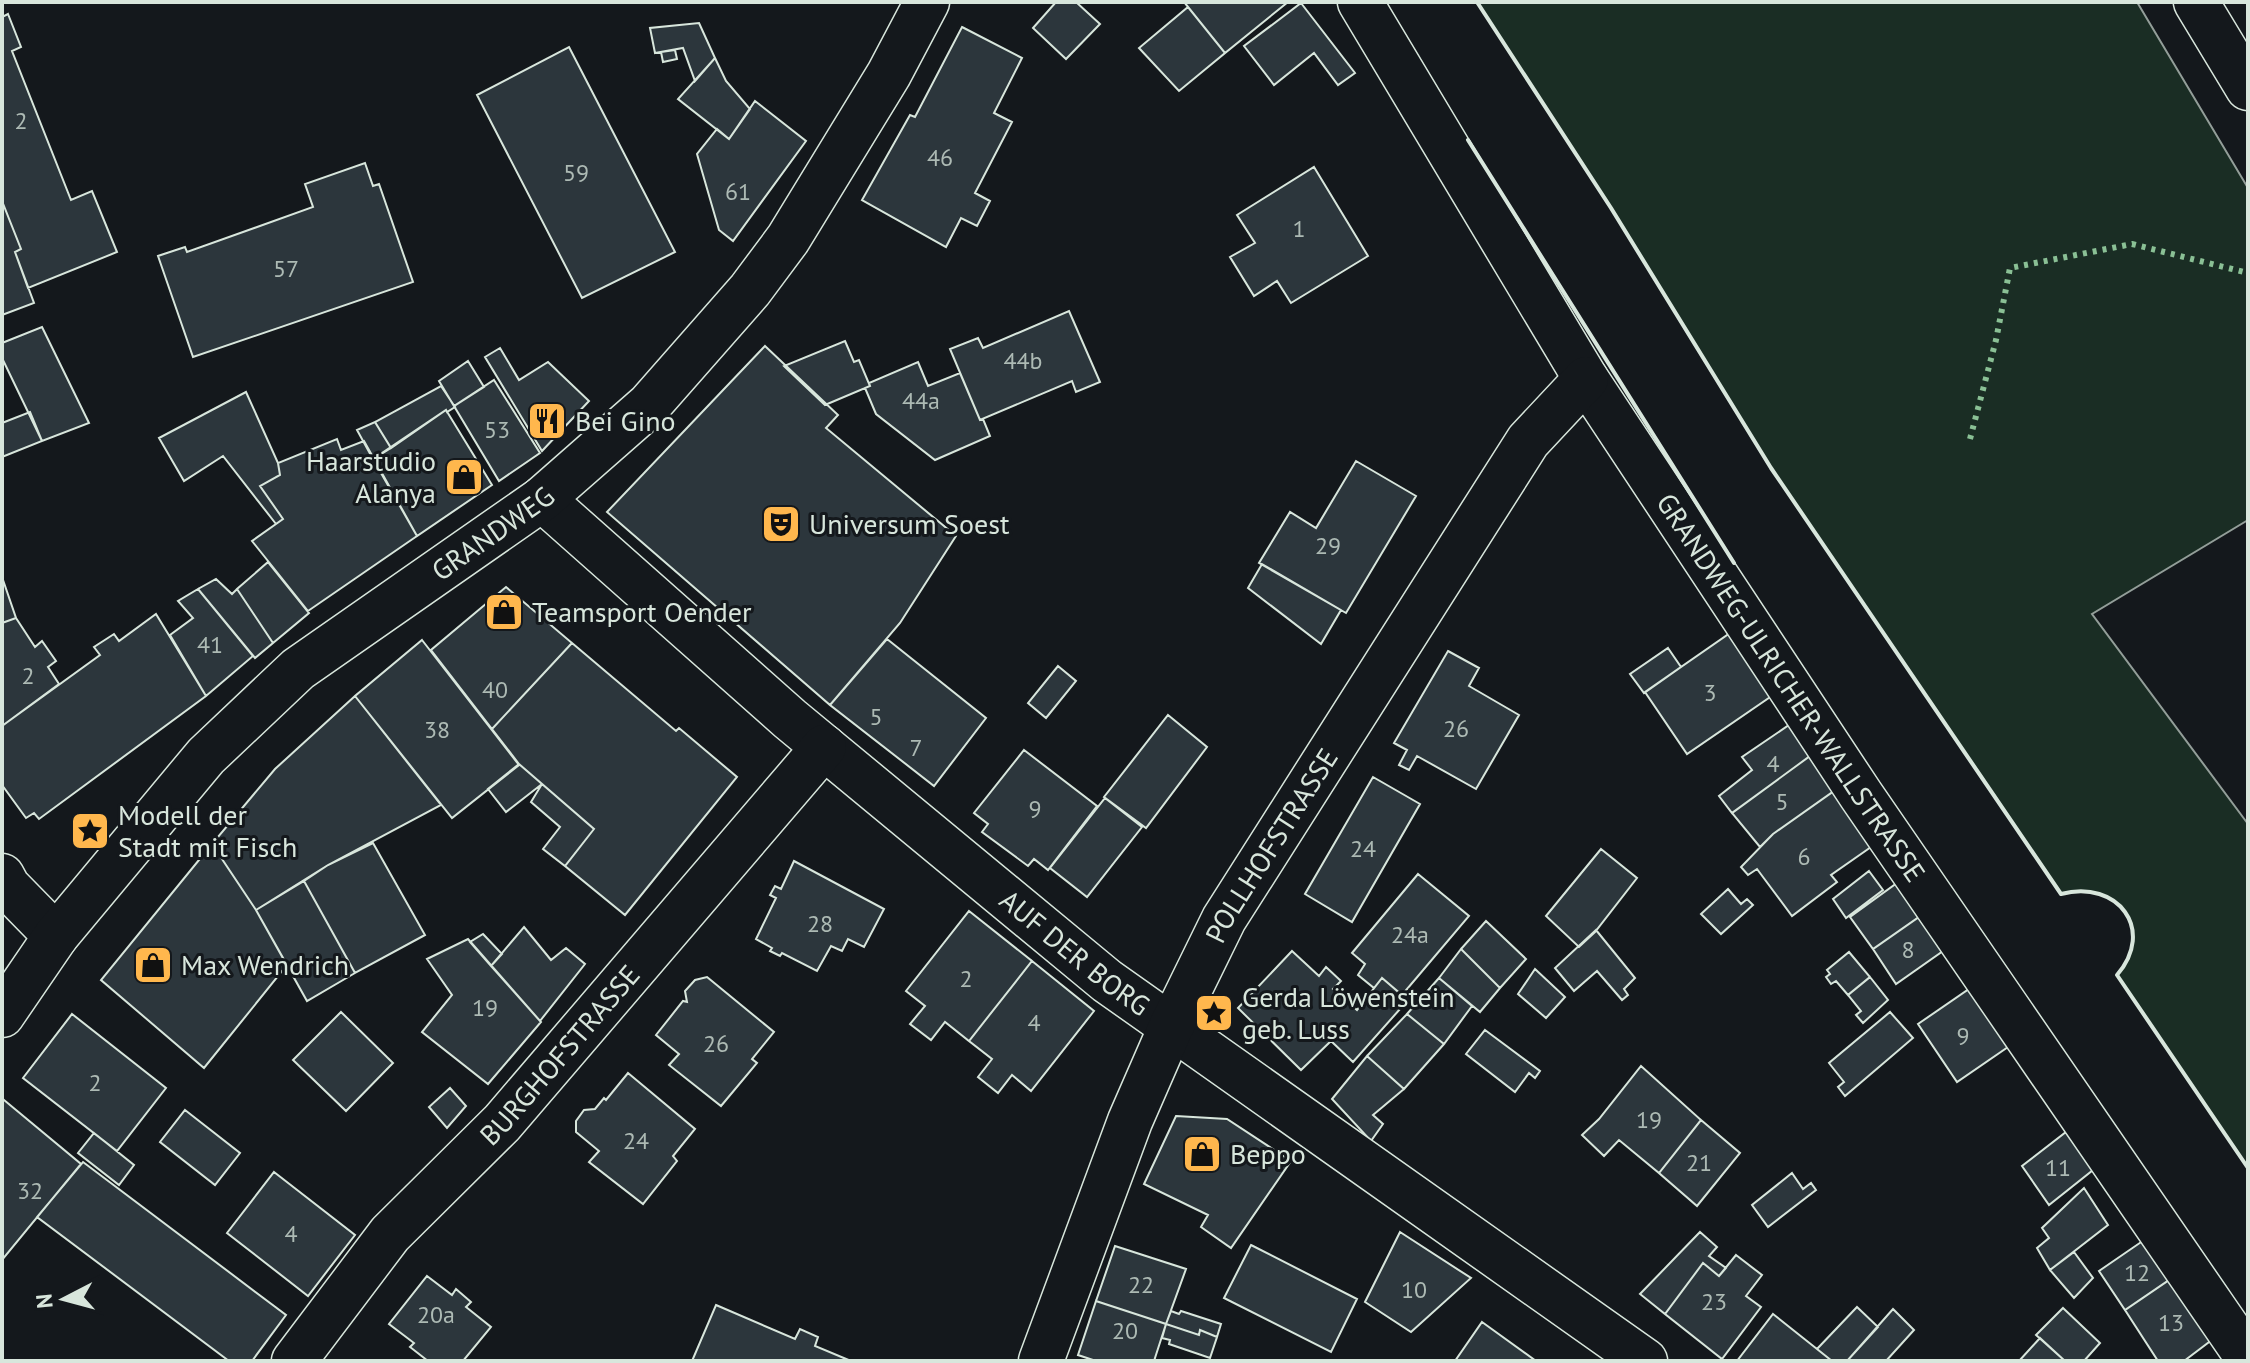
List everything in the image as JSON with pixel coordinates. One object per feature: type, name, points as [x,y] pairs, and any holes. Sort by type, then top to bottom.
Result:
[{"type":"street","name":"GRANDWEG","points":[[2,1015],[56,936],[206,756],[298,669],[542,499],[649,405],[750,290],[796,226],[889,74],[927,2]]},
{"type":"street","name":"GRANDWEG-ULRICHER-WALLSTRASSE","points":[[1360,2],[1586,379],[1861,795],[2248,1358]]},
{"type":"street","points":[[2196,2],[2248,88]]},
{"type":"street","name":"POLLHOFSTRASSE","points":[[1041,1361],[1130,1121],[1171,1027],[1224,919],[1528,441],[1586,379]]},
{"type":"street","name":"AUF DER BORG","points":[[542,499],[824,747],[1107,981],[1645,1361]]},
{"type":"street","name":"BURGHOFSTRASSE","points":[[294,1361],[390,1234],[502,1123],[824,747]]},
{"type":"street","points":[[2,876],[8,887],[56,936]]},
{"type":"green space","points":[[1477,2],[2137,2],[2248,188],[2248,520],[2092,614],[2248,824],[2248,1168],[2117,975],[2128,958],[2133,941],[2125,912],[2114,901],[2099,894],[2081,891],[2061,894],[1771,468],[1611,208]]},
{"type":"building","points":[[1056,2],[1076,2],[1100,24],[1066,59],[1033,28]]},
{"type":"building","points":[[1184,2],[1288,2],[1225,53]]},
{"type":"building","points":[[1301,3],[1355,73],[1338,85],[1314,53],[1274,85],[1244,46]]},
{"type":"building","points":[[1188,7],[1225,53],[1179,91],[1139,48]]},
{"type":"building","points":[[8,14],[21,47],[12,51],[71,200],[92,191],[117,252],[28,288],[15,252],[21,249],[2,201],[2,17]]},
{"type":"building","points":[[699,23],[715,58],[695,81],[683,48],[655,53],[650,28]]},
{"type":"building","points":[[962,27],[1022,58],[994,113],[1012,122],[975,193],[990,201],[977,226],[961,218],[946,247],[862,200],[910,115],[915,117]]},
{"type":"building","points":[[569,47],[675,252],[582,298],[477,95]]},
{"type":"building","points":[[675,50],[677,59],[663,62],[661,52]]},
{"type":"building","points":[[715,58],[726,81],[750,109],[729,139],[678,99]]},
{"type":"building","points":[[755,101],[806,141],[733,241],[719,230],[697,154],[717,129],[729,139]]},
{"type":"building","points":[[365,163],[373,186],[379,184],[413,282],[193,357],[158,256],[185,247],[187,252],[313,207],[305,184]]},
{"type":"building","points":[[1314,167],[1368,256],[1291,303],[1277,281],[1254,296],[1230,257],[1255,243],[1237,215]]},
{"type":"building","points":[[2,201],[21,249],[15,252],[34,303],[2,315]]},
{"type":"building","points":[[1069,311],[1100,382],[1076,392],[1072,381],[980,420],[950,349],[978,338],[983,348]]},
{"type":"building","points":[[42,327],[89,423],[42,441],[2,358],[2,343]]},
{"type":"building","points":[[845,341],[854,362],[859,360],[870,386],[825,405],[784,366]]},
{"type":"building","name":"Universum Soest","points":[[765,346],[838,415],[826,428],[956,536],[900,623],[830,705],[607,512]]},
{"type":"building","points":[[500,348],[519,380],[548,362],[589,401],[542,451],[485,357]]},
{"type":"building","points":[[468,361],[484,387],[454,406],[439,381]]},
{"type":"building","points":[[918,362],[928,386],[960,373],[990,436],[935,460],[876,414],[865,388],[870,386],[869,383]]},
{"type":"building","points":[[494,380],[540,453],[499,481],[454,406]]},
{"type":"building","points":[[441,386],[455,407],[391,448],[375,422]]},
{"type":"building","points":[[246,392],[278,463],[280,475],[260,486],[283,519],[276,524],[223,456],[184,481],[159,438]]},
{"type":"building","points":[[446,410],[492,485],[417,536],[373,459]]},
{"type":"building","points":[[30,412],[42,441],[2,457],[2,423]]},
{"type":"building","points":[[375,422],[391,448],[373,459],[357,430]]},
{"type":"building","points":[[337,439],[341,450],[364,441],[417,536],[308,611],[252,541],[283,519],[260,486],[280,475],[278,463]]},
{"type":"building","points":[[1356,461],[1416,496],[1346,613],[1259,563],[1290,512],[1316,528]]},
{"type":"building","points":[[268,562],[309,613],[273,643],[237,589]]},
{"type":"building","points":[[1262,564],[1341,610],[1321,644],[1248,588]]},
{"type":"building","points":[[2,577],[16,618],[2,623]]},
{"type":"building","points":[[216,579],[232,594],[237,589],[273,643],[255,658],[198,589]]},
{"type":"building","points":[[506,587],[572,643],[492,729],[431,650]]},
{"type":"building","points":[[198,589],[253,656],[206,696],[170,635],[193,618],[178,601]]},
{"type":"building","points":[[156,614],[206,696],[39,819],[34,813],[26,818],[2,785],[2,726],[100,655],[94,647],[114,634],[119,641]]},
{"type":"building","points":[[16,618],[35,647],[42,641],[56,661],[48,667],[59,684],[2,726],[2,623]]},
{"type":"building","points":[[1733,631],[1776,693],[1687,754],[1645,692]]},
{"type":"building","points":[[887,639],[986,718],[934,786],[830,705]]},
{"type":"building","points":[[422,640],[519,765],[452,818],[355,696]]},
{"type":"building","points":[[572,643],[676,731],[679,728],[737,777],[625,915],[565,866],[594,829],[519,764],[492,729]]},
{"type":"building","points":[[1668,648],[1681,667],[1644,693],[1630,674]]},
{"type":"building","points":[[1448,651],[1479,668],[1469,686],[1519,715],[1476,789],[1417,756],[1409,770],[1399,765],[1407,750],[1394,743]]},
{"type":"building","points":[[1058,666],[1076,681],[1046,718],[1028,703]]},
{"type":"building","points":[[355,696],[441,805],[328,865],[256,910],[212,844],[275,769]]},
{"type":"building","points":[[1168,715],[1207,747],[1146,828],[1104,797]]},
{"type":"building","points":[[1789,725],[1810,756],[1732,813],[1719,796],[1752,770],[1742,757]]},
{"type":"building","points":[[1024,750],[1097,806],[1048,870],[1034,859],[1028,866],[982,832],[988,824],[974,813]]},
{"type":"building","points":[[1810,756],[1834,791],[1773,834],[1760,847],[1732,813]]},
{"type":"building","points":[[519,764],[542,784],[506,812],[488,789]]},
{"type":"building","points":[[1373,777],[1420,804],[1352,922],[1305,894]]},
{"type":"building","points":[[542,784],[594,829],[565,866],[543,849],[560,827],[531,802]]},
{"type":"building","points":[[1834,791],[1871,847],[1831,875],[1837,882],[1792,916],[1757,869],[1748,875],[1741,867],[1773,834]]},
{"type":"building","points":[[1105,798],[1142,827],[1087,897],[1050,868]]},
{"type":"building","points":[[373,843],[425,935],[355,973],[304,881],[328,865]]},
{"type":"building","points":[[212,844],[256,910],[287,965],[204,1068],[101,980]]},
{"type":"building","points":[[1601,849],[1637,878],[1595,932],[1579,947],[1546,916]]},
{"type":"building","points":[[794,861],[884,909],[864,947],[848,939],[842,951],[831,946],[817,971],[782,953],[780,956],[770,951],[772,948],[756,939],[776,898],[770,895],[775,886],[781,889]]},
{"type":"building","points":[[1869,871],[1883,890],[1846,918],[1833,899]]},
{"type":"building","points":[[1418,874],[1469,916],[1402,995],[1382,978],[1374,988],[1358,975],[1365,964],[1352,953]]},
{"type":"building","points":[[304,881],[355,973],[307,1001],[256,910]]},
{"type":"building","points":[[1897,883],[1919,917],[1873,949],[1850,917]]},
{"type":"building","points":[[1728,889],[1741,904],[1747,899],[1753,905],[1721,934],[1701,914]]},
{"type":"building","points":[[969,911],[1032,961],[969,1041],[945,1022],[931,1040],[910,1024],[925,1006],[906,991]]},
{"type":"building","points":[[1919,917],[1943,951],[1896,984],[1873,949]]},
{"type":"building","points":[[1486,921],[1526,959],[1500,988],[1461,949]]},
{"type":"building","points":[[524,927],[551,960],[566,948],[585,964],[540,1021],[491,966]]},
{"type":"building","points":[[1596,930],[1635,978],[1624,989],[1628,995],[1622,1000],[1597,971],[1574,991],[1555,968]]},
{"type":"building","points":[[483,934],[502,954],[491,966],[470,942]]},
{"type":"building","points":[[468,939],[541,1022],[488,1084],[422,1032],[452,995],[427,959]]},
{"type":"building","points":[[1461,949],[1500,988],[1480,1012],[1439,978]]},
{"type":"building","points":[[1292,951],[1319,976],[1326,967],[1341,981],[1333,989],[1357,1010],[1382,978],[1408,1000],[1353,1062],[1331,1041],[1301,1070],[1238,1008]]},
{"type":"building","points":[[1849,952],[1870,977],[1848,995],[1836,981],[1831,984],[1826,977],[1830,974],[1827,970]]},
{"type":"building","points":[[1032,961],[1094,1011],[1031,1091],[1012,1075],[998,1093],[978,1077],[992,1059],[969,1041]]},
{"type":"building","points":[[1535,969],[1565,997],[1546,1018],[1518,994]]},
{"type":"building","points":[[707,977],[774,1032],[752,1059],[757,1063],[721,1106],[669,1065],[679,1054],[656,1035],[683,1001],[687,1002],[685,991],[695,980]]},
{"type":"building","points":[[1870,977],[1888,1000],[1863,1023],[1856,1015],[1861,1011],[1848,995]]},
{"type":"building","points":[[1439,978],[1472,1006],[1444,1044],[1407,1014]]},
{"type":"building","points":[[1969,989],[2008,1047],[1957,1082],[1918,1024]]},
{"type":"building","points":[[341,1012],[393,1063],[346,1111],[293,1060]]},
{"type":"building","points":[[1890,1012],[1913,1038],[1845,1096],[1838,1087],[1844,1082],[1829,1063]]},
{"type":"building","points":[[72,1014],[166,1088],[117,1151],[23,1078]]},
{"type":"building","points":[[1407,1014],[1444,1044],[1404,1089],[1367,1056]]},
{"type":"building","points":[[1485,1030],[1540,1071],[1535,1078],[1529,1073],[1515,1092],[1466,1054]]},
{"type":"building","points":[[1367,1056],[1404,1089],[1373,1115],[1383,1124],[1371,1141],[1332,1099]]},
{"type":"building","points":[[1641,1066],[1701,1120],[1659,1173],[1619,1140],[1604,1156],[1582,1135],[1599,1119]]},
{"type":"building","points":[[628,1073],[695,1129],[673,1156],[677,1161],[643,1204],[589,1162],[599,1151],[576,1132],[576,1121],[584,1110],[595,1109],[604,1098],[606,1100]]},
{"type":"building","points":[[450,1088],[466,1106],[447,1128],[429,1107]]},
{"type":"building","points":[[2,1101],[81,1164],[2,1260]]},
{"type":"building","points":[[185,1110],[240,1153],[215,1185],[160,1142]]},
{"type":"building","points":[[1176,1116],[1227,1119],[1291,1161],[1231,1248],[1201,1227],[1208,1215],[1144,1184]]},
{"type":"building","points":[[1701,1120],[1740,1153],[1697,1206],[1659,1173]]},
{"type":"building","points":[[2066,1132],[2093,1170],[2049,1205],[2022,1166]]},
{"type":"building","points":[[94,1133],[134,1165],[119,1185],[78,1153]]},
{"type":"building","points":[[83,1162],[286,1315],[252,1361],[229,1361],[37,1217]]},
{"type":"building","points":[[274,1172],[355,1235],[308,1296],[227,1233]]},
{"type":"building","points":[[1792,1173],[1803,1189],[1811,1183],[1816,1190],[1768,1227],[1752,1205]]},
{"type":"building","points":[[2084,1188],[2108,1225],[2050,1270],[2037,1248],[2049,1238],[2042,1228]]},
{"type":"building","points":[[1400,1232],[1471,1278],[1411,1332],[1365,1302]]},
{"type":"building","points":[[1700,1232],[1717,1247],[1709,1256],[1726,1268],[1719,1276],[1703,1263],[1665,1314],[1640,1294]]},
{"type":"building","points":[[2147,1238],[2175,1276],[2125,1310],[2099,1271]]},
{"type":"building","points":[[1251,1245],[1357,1299],[1331,1352],[1224,1298]]},
{"type":"building","points":[[1115,1246],[1186,1269],[1166,1324],[1096,1301]]},
{"type":"building","points":[[2074,1252],[2093,1278],[2074,1298],[2050,1270]]},
{"type":"building","points":[[1736,1255],[1762,1275],[1746,1296],[1761,1307],[1722,1359],[1665,1314],[1703,1263],[1719,1276]]},
{"type":"building","points":[[427,1276],[452,1295],[456,1289],[471,1302],[466,1307],[491,1327],[463,1361],[428,1361],[410,1347],[414,1343],[389,1324]]},
{"type":"building","points":[[2175,1276],[2217,1336],[2184,1361],[2158,1361],[2125,1310]]},
{"type":"building","points":[[1096,1301],[1166,1324],[1154,1361],[1096,1361],[1078,1355]]},
{"type":"building","points":[[716,1305],[795,1339],[800,1329],[818,1337],[815,1346],[851,1361],[692,1361]]},
{"type":"building","points":[[1857,1307],[1878,1327],[1847,1361],[1832,1361],[1817,1349]]},
{"type":"building","points":[[2063,1308],[2100,1343],[2084,1361],[2065,1361],[2036,1335]]},
{"type":"building","points":[[1893,1309],[1914,1330],[1886,1361],[1847,1361]]},
{"type":"building","points":[[1171,1311],[1179,1314],[1181,1311],[1221,1324],[1217,1337],[1200,1330],[1199,1335],[1166,1324]]},
{"type":"building","points":[[1773,1314],[1817,1349],[1832,1361],[1737,1361]]},
{"type":"building","points":[[1482,1322],[1536,1361],[1455,1361]]},
{"type":"building","points":[[1166,1324],[1199,1335],[1200,1330],[1217,1337],[1210,1358],[1169,1344],[1170,1340],[1162,1338]]},
{"type":"building","points":[[2040,1338],[2065,1361],[2019,1361]]},
{"type":"hedge","points":[[1970,439],[1996,340],[2010,268],[2132,244],[2248,273]]},
{"type":"wall","points":[[1477,2],[1611,208],[1771,468],[2061,894],[2081,891],[2099,894],[2114,901],[2125,912],[2133,941],[2128,958],[2117,975],[2248,1168]]},
{"type":"wall","points":[[1468,140],[1734,563]]},
{"type":"place","name":"Bei Gino","points":[[547,421]]},
{"type":"place","name":"Haarstudio Alanya","points":[[464,477]]},
{"type":"place","name":"Universum Soest","points":[[781,524]]},
{"type":"place","name":"Teamsport Oender","points":[[504,612]]},
{"type":"place","name":"Modell der Stadt mit Fisch","points":[[90,831]]},
{"type":"place","name":"Max Wendrich","points":[[153,965]]},
{"type":"place","name":"Gerda Löwenstein geb. Luss","points":[[1214,1013]]},
{"type":"place","name":"Beppo","points":[[1202,1154]]}]
